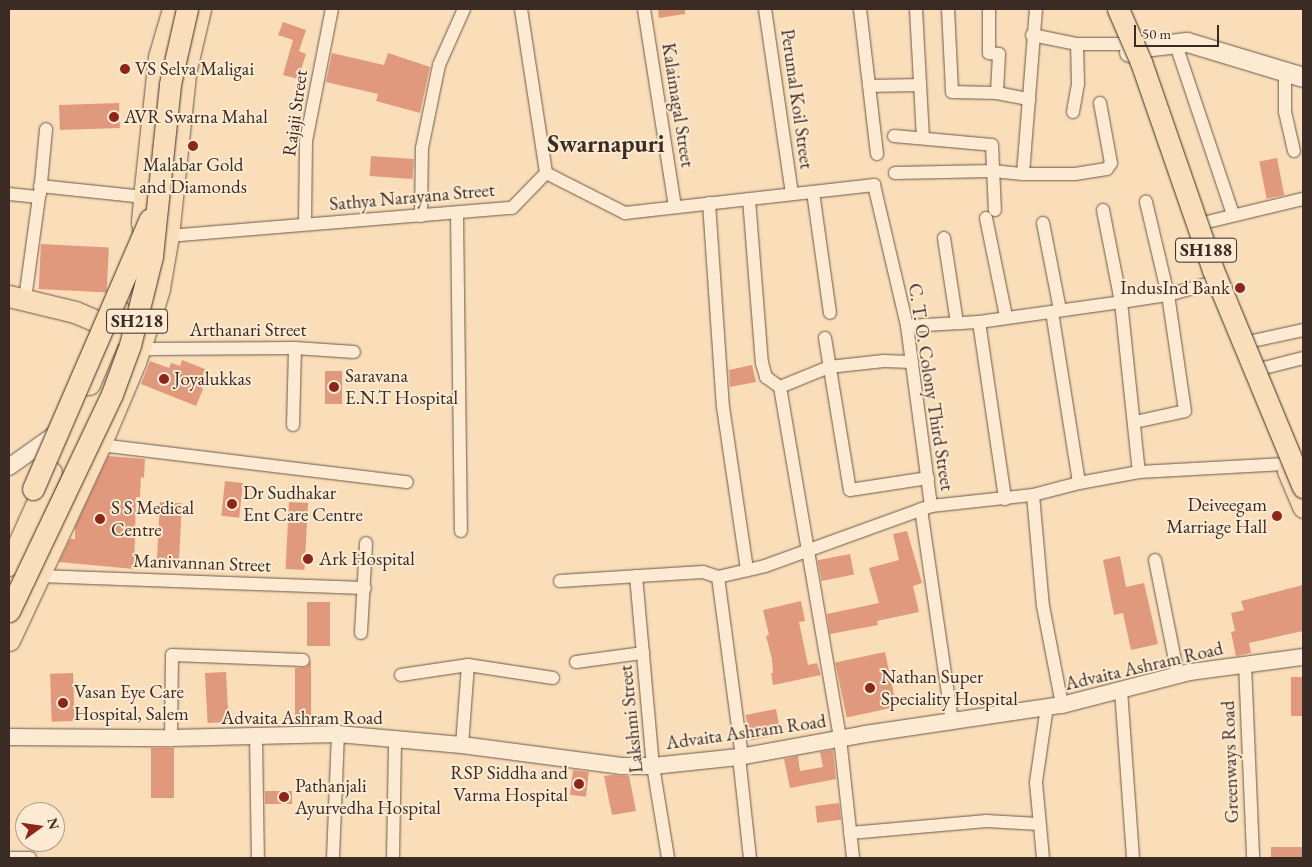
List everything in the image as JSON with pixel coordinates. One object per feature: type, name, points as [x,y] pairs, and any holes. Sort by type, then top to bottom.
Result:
[{"type":"main road","points":[[9,565],[111,336],[142,254],[146,238],[142,222],[144,197],[159,57],[173,9]]},
{"type":"main road","points":[[9,584],[108,372],[145,256],[150,218],[158,110],[165,58],[177,9]]},
{"type":"main road","points":[[1110,9],[1132,47],[1260,369],[1294,465],[1303,507]]},
{"type":"main road","name":"SH188","points":[[1118,9],[1141,62],[1213,270],[1303,487]]},
{"type":"main road","points":[[1126,9],[1132,47],[1211,283],[1294,465]]},
{"type":"main road","points":[[9,640],[100,446],[138,354],[159,288],[168,236],[181,104],[195,12]]},
{"type":"main road","name":"SH218","points":[[9,611],[112,394],[134,332],[152,256],[170,84],[195,12]]},
{"type":"main road","points":[[1132,47],[1187,42],[1303,77]]},
{"type":"main road","name":"SH218","points":[[9,542],[109,318],[150,218]]},
{"type":"main road","points":[[14,301],[75,312],[138,354]]},
{"type":"street","name":"Rajaji Street","points":[[305,224],[306,141],[332,9]]},
{"type":"street","points":[[421,216],[422,148],[439,66],[464,9]]},
{"type":"street","points":[[521,9],[546,173],[625,213],[812,192],[830,313]]},
{"type":"street","name":"Kalaimagal Street","points":[[644,9],[675,207]]},
{"type":"street","name":"Perumal Koil Street","points":[[765,9],[792,194]]},
{"type":"street","points":[[860,9],[877,154]]},
{"type":"street","points":[[916,9],[923,138]]},
{"type":"street","points":[[948,9],[952,92],[997,93],[1029,99]]},
{"type":"street","points":[[989,9],[989,53],[999,54],[997,93]]},
{"type":"street","points":[[1023,174],[1032,35],[1036,9]]},
{"type":"street","points":[[1032,35],[1077,44],[1132,47]]},
{"type":"street","points":[[1175,42],[1233,214]]},
{"type":"street","points":[[1073,112],[1078,84],[1077,44]]},
{"type":"street","points":[[1285,71],[1285,112],[1294,152]]},
{"type":"street","points":[[869,86],[920,85]]},
{"type":"street","points":[[894,173],[993,171],[1023,174],[1075,174],[1107,169],[1111,163],[1100,103]]},
{"type":"street","points":[[14,301],[40,192],[46,129]]},
{"type":"street","points":[[894,136],[992,145],[993,171],[990,214],[1006,316]]},
{"type":"street","name":"Sathya Narayana Street","points":[[168,236],[512,208],[546,173]]},
{"type":"street","name":"C. T. O. Colony Third Street","points":[[812,192],[874,185],[906,326],[912,362],[928,478],[926,507],[952,721]]},
{"type":"street","points":[[9,194],[40,192],[144,197]]},
{"type":"street","points":[[749,199],[762,364],[766,377],[780,386],[840,738],[853,858]]},
{"type":"street","points":[[1203,223],[1233,214],[1303,199]]},
{"type":"street","points":[[1135,422],[1185,411],[1168,294],[1146,202]]},
{"type":"street","points":[[709,203],[723,407],[747,570]]},
{"type":"street","points":[[1104,210],[1121,302],[1139,472]]},
{"type":"street","points":[[457,213],[461,531]]},
{"type":"street","points":[[1043,222],[1079,483]]},
{"type":"street","points":[[944,238],[957,323]]},
{"type":"street","points":[[906,326],[978,322],[1006,316],[1121,302],[1168,294],[1211,283]]},
{"type":"street","points":[[978,322],[1005,499]]},
{"type":"street","points":[[1248,342],[1303,330]]},
{"type":"street","points":[[825,338],[850,490],[928,478]]},
{"type":"street","name":"Arthanari Street","points":[[138,354],[149,348],[295,348],[354,352]]},
{"type":"street","points":[[293,425],[295,348]]},
{"type":"street","points":[[1260,369],[1303,358]]},
{"type":"street","points":[[780,386],[829,367],[884,362],[912,362]]},
{"type":"street","points":[[9,467],[72,422]]},
{"type":"street","points":[[100,446],[407,482]]},
{"type":"street","points":[[560,581],[703,572],[718,577],[747,570],[808,550],[926,507],[1033,495],[1079,483],[1139,472],[1294,465]]},
{"type":"street","points":[[1033,495],[1054,706],[1036,782],[1043,858]]},
{"type":"street","points":[[361,633],[366,543]]},
{"type":"street","points":[[1155,560],[1178,676]]},
{"type":"street","name":"Manivannan Street","points":[[38,576],[365,588]]},
{"type":"street","name":"Lakshmi Street","points":[[636,576],[653,766],[668,858]]},
{"type":"street","points":[[718,577],[741,757],[750,858]]},
{"type":"street","points":[[576,662],[643,653]]},
{"type":"street","points":[[171,738],[172,655],[303,660]]},
{"type":"street","name":"Advaita Ashram Road","points":[[9,737],[171,738],[338,734],[462,745],[622,766],[653,766],[741,757],[840,738],[1054,706],[1178,676],[1245,664],[1303,657]]},
{"type":"street","name":"Greenways Road","points":[[1245,664],[1253,858]]},
{"type":"street","points":[[401,676],[468,665],[553,678]]},
{"type":"street","points":[[462,745],[468,665]]},
{"type":"street","points":[[1121,690],[1133,858]]},
{"type":"street","points":[[333,858],[338,734]]},
{"type":"street","points":[[256,737],[258,858]]},
{"type":"street","points":[[393,858],[395,738]]},
{"type":"street","points":[[850,833],[986,821],[1039,824]]},
{"type":"street","points":[[9,858],[30,858]]},
{"type":"building","points":[[658,9],[685,9],[685,14],[659,18]]},
{"type":"building","points":[[283,22],[306,30],[299,51],[306,54],[298,79],[283,75],[293,40],[278,35]]},
{"type":"building","points":[[332,53],[384,65],[388,53],[430,67],[420,113],[376,101],[378,94],[326,82]]},
{"type":"building","points":[[119,103],[120,128],[60,130],[59,105]]},
{"type":"building","points":[[371,156],[414,159],[413,179],[370,176]]},
{"type":"building","points":[[1277,158],[1284,195],[1267,199],[1259,161]]},
{"type":"building","points":[[41,244],[109,248],[107,292],[39,289]]},
{"type":"building","points":[[182,360],[205,369],[199,385],[203,389],[196,406],[141,384],[150,361],[169,368],[171,363],[180,366]]},
{"type":"building","points":[[752,365],[756,382],[730,387],[729,370]]},
{"type":"building","points":[[325,371],[342,371],[342,404],[325,404]]},
{"type":"building","points":[[108,456],[145,459],[144,478],[141,477],[140,497],[136,497],[134,569],[59,562],[70,539],[75,539],[75,527]]},
{"type":"building","points":[[225,481],[243,483],[239,518],[221,516]]},
{"type":"building","points":[[160,502],[182,503],[179,565],[157,564]]},
{"type":"building","points":[[289,502],[308,503],[304,570],[285,569]]},
{"type":"building","points":[[907,531],[922,583],[913,586],[919,612],[877,621],[878,625],[830,634],[827,614],[879,603],[869,568],[899,560],[893,534]]},
{"type":"building","points":[[850,554],[854,575],[822,581],[818,560]]},
{"type":"building","points":[[1120,556],[1126,587],[1144,583],[1158,644],[1131,650],[1123,613],[1114,615],[1103,560]]},
{"type":"building","points":[[1303,585],[1303,631],[1249,643],[1251,653],[1236,656],[1231,632],[1235,631],[1231,613],[1244,610],[1241,601]]},
{"type":"building","points":[[801,601],[805,621],[799,622],[808,665],[817,663],[821,675],[773,685],[771,673],[773,673],[772,659],[766,636],[769,635],[763,610]]},
{"type":"building","points":[[307,602],[330,602],[330,646],[307,646]]},
{"type":"building","points":[[885,652],[897,707],[847,717],[835,663]]},
{"type":"building","points":[[311,661],[311,721],[295,721],[295,668],[306,667]]},
{"type":"building","points":[[226,672],[229,722],[208,723],[205,673]]},
{"type":"building","points":[[73,673],[75,721],[52,722],[50,674]]},
{"type":"building","points":[[1291,677],[1303,677],[1303,716],[1291,716]]},
{"type":"building","points":[[776,709],[781,735],[751,740],[746,715]]},
{"type":"building","points":[[151,748],[174,748],[174,798],[151,798]]},
{"type":"building","points":[[833,750],[836,779],[790,788],[784,759],[798,756],[800,771],[823,767],[820,752]]},
{"type":"building","points":[[573,770],[589,772],[586,797],[570,795]]},
{"type":"building","points":[[604,776],[629,776],[636,811],[612,815]]},
{"type":"building","points":[[265,791],[292,791],[292,804],[265,804]]},
{"type":"building","points":[[839,803],[841,820],[817,823],[815,806]]},
{"type":"building","points":[[1271,847],[1303,847],[1303,858],[1271,858]]},
{"type":"place","name":"VS Selva Maligai","points":[[125,69]]},
{"type":"place","name":"AVR Swarna Mahal","points":[[114,117]]},
{"type":"place","name":"Malabar Gold and Diamonds","points":[[193,146]]},
{"type":"place","name":"IndusInd Bank","points":[[1240,288]]},
{"type":"place","name":"Joyalukkas","points":[[164,379]]},
{"type":"place","name":"Saravana E.N.T Hospital","points":[[334,387]]},
{"type":"place","name":"Dr Sudhakar Ent Care Centre","points":[[232,504]]},
{"type":"place","name":"Deiveegam Marriage Hall","points":[[1277,516]]},
{"type":"place","name":"S S Medical Centre","points":[[100,519]]},
{"type":"place","name":"Ark Hospital","points":[[308,559]]},
{"type":"place","name":"Nathan Super Speciality Hospital","points":[[870,688]]},
{"type":"place","name":"Vasan Eye Care Hospital, Salem","points":[[63,703]]},
{"type":"place","name":"RSP Siddha and Varma Hospital","points":[[579,784]]},
{"type":"place","name":"Pathanjali Ayurvedha Hospital","points":[[284,797]]},
{"type":"district","name":"Swarnapuri","points":[[606,144]]}]
